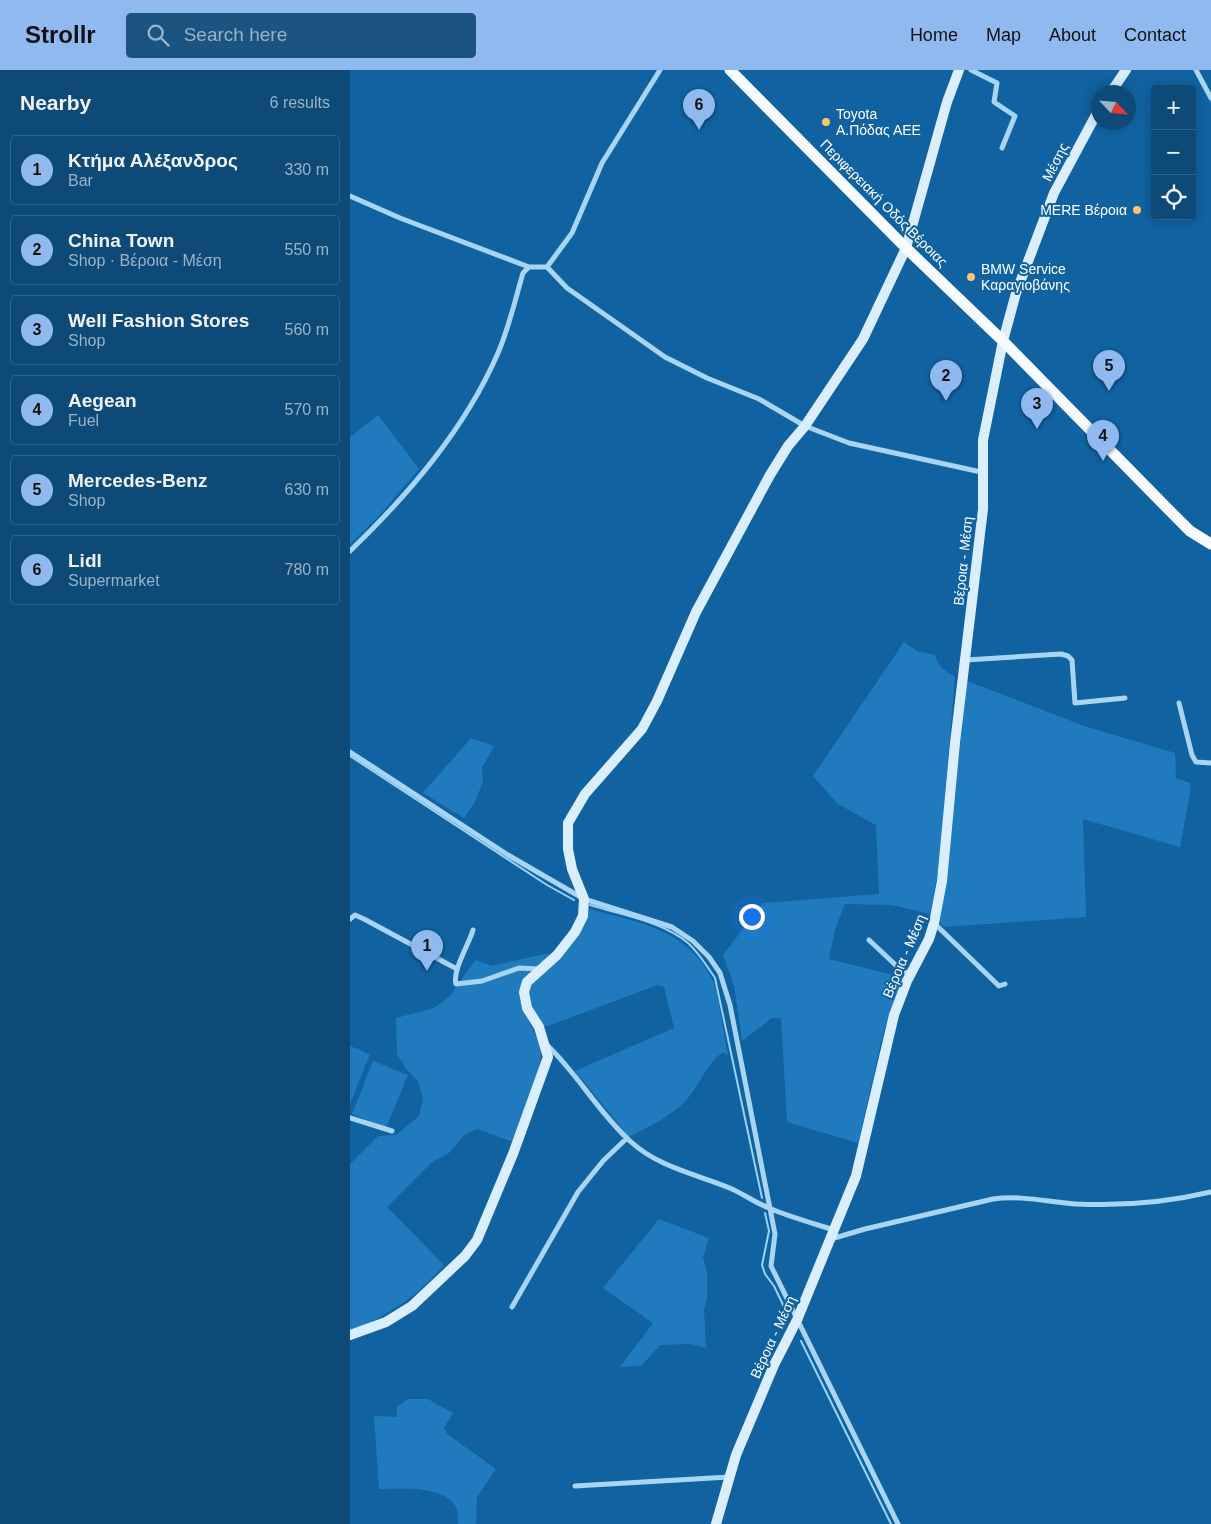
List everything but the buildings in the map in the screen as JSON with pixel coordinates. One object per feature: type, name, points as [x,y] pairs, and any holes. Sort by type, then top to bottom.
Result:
[{"type":"main road","name":"Περιφερειακή Οδός Βέροιας","points":[[730,70],[906,248],[1003,340],[1190,531],[1211,544]]},
{"type":"street","points":[[547,267],[572,233],[602,164],[660,70]]},
{"type":"street","points":[[350,1335],[386,1322],[412,1306],[465,1256],[477,1240],[513,1154],[548,1057],[546,1043],[527,1008],[524,992],[527,982],[557,955],[575,932],[583,916],[584,899],[572,869],[568,849],[568,823],[575,808],[633,740],[650,715],[708,589],[778,460],[805,426],[863,339],[906,248],[947,102],[959,70]]},
{"type":"street","points":[[971,70],[997,83],[994,102],[1016,116],[1002,148]]},
{"type":"street","points":[[1116,85],[1126,70]]},
{"type":"street","points":[[1196,70],[1211,98]]},
{"type":"street","name":"Μέσης","points":[[1003,340],[1016,294],[1054,193],[1091,124]]},
{"type":"street","points":[[350,196],[400,218],[529,267],[547,267],[567,288],[666,357],[707,378],[760,400],[805,426],[849,443],[981,472]]},
{"type":"street","points":[[350,550],[399,502],[456,427],[480,388],[498,353],[523,273],[529,267]]},
{"type":"street","name":"Βέροια - Μέση","points":[[716,1524],[729,1476],[774,1365],[797,1320],[833,1235],[858,1168],[894,1015],[911,974],[929,939],[934,923],[942,881],[983,509],[981,472],[983,440],[1003,340]]},
{"type":"street","points":[[966,660],[1061,654],[1068,656],[1072,660],[1076,703],[1125,698]]},
{"type":"street","points":[[1179,703],[1192,756],[1196,762],[1211,763]]},
{"type":"street","points":[[350,752],[508,855],[584,899],[672,927],[693,941],[709,957],[720,974],[730,1005],[775,1234],[771,1266],[898,1524]]},
{"type":"street","points":[[350,919],[356,915],[457,969]]},
{"type":"street","points":[[934,923],[988,977],[999,986],[1005,984]]},
{"type":"street","points":[[473,930],[457,969],[455,982],[459,985],[482,981],[519,968],[540,969]]},
{"type":"street","points":[[869,940],[902,971],[911,974]]},
{"type":"street","points":[[546,1043],[559,1056],[611,1122],[627,1138],[668,1167],[732,1189],[769,1208],[833,1235],[993,1198],[1010,1197],[1078,1204],[1110,1204],[1164,1200],[1211,1192]]},
{"type":"street","points":[[350,1118],[392,1131]]},
{"type":"street","points":[[512,1307],[578,1192],[603,1161],[627,1138]]},
{"type":"street","points":[[575,1486],[729,1476]]},
{"type":"shaded area","points":[[378,415],[419,469],[378,517],[350,544],[350,437]]},
{"type":"shaded area","points":[[904,642],[917,651],[935,655],[942,668],[955,676],[939,867],[930,914],[892,905],[845,904],[835,929],[829,959],[905,978],[884,1030],[858,1143],[787,1122],[781,1018],[772,1018],[742,1041],[734,985],[723,955],[763,903],[879,894],[876,825],[838,804],[813,776]]},
{"type":"shaded area","points":[[967,681],[1087,727],[1175,753],[1176,778],[1190,783],[1190,793],[1180,847],[1083,819],[1086,917],[944,927],[939,922],[947,873]]},
{"type":"shaded area","points":[[471,738],[494,746],[482,768],[483,781],[476,800],[464,818],[423,793]]},
{"type":"shaded area","points":[[590,909],[660,930],[689,949],[702,962],[715,986],[728,1055],[723,1052],[712,1062],[688,1098],[675,1110],[629,1137],[575,1071],[674,1028],[664,987],[658,985],[542,1028],[533,1012],[528,996],[529,984],[586,918]]},
{"type":"shaded area","points":[[549,953],[548,957],[520,990],[524,1012],[538,1039],[541,1057],[536,1082],[513,1142],[477,1129],[465,1134],[449,1153],[432,1162],[387,1207],[444,1265],[423,1287],[401,1304],[350,1332],[350,1164],[378,1136],[396,1135],[419,1116],[423,1099],[418,1081],[406,1069],[397,1054],[396,1018],[434,1008],[450,996],[475,960],[492,966]]},
{"type":"shaded area","points":[[350,1046],[370,1054],[350,1104]]},
{"type":"shaded area","points":[[373,1061],[408,1075],[386,1128],[352,1114]]},
{"type":"shaded area","points":[[659,1219],[709,1238],[703,1257],[707,1272],[707,1297],[704,1311],[706,1348],[691,1344],[660,1345],[641,1366],[620,1367],[653,1323],[603,1288]]},
{"type":"shaded area","points":[[408,1399],[428,1399],[453,1413],[444,1428],[447,1434],[496,1469],[477,1497],[476,1524],[458,1524],[457,1511],[452,1502],[443,1495],[417,1489],[379,1489],[374,1416],[397,1417],[397,1407]]},
{"type":"waterway","points":[[350,756],[547,885],[574,900]]},
{"type":"waterway","points":[[590,905],[641,919],[678,935],[696,951],[715,978],[762,1198]]},
{"type":"waterway","points":[[765,1213],[769,1231],[762,1265],[765,1274],[774,1286],[786,1311]]},
{"type":"waterway","points":[[801,1341],[891,1524]]},
{"type":"place","name":"Toyota Α.Πόδας ΑΕΕ","points":[[826,122]]},
{"type":"place","name":"Lidl","points":[[699,130]]},
{"type":"place","name":"MERE Βέροια","points":[[1137,210]]},
{"type":"place","name":"BMW Service Καραγιοβάνης","points":[[971,277]]},
{"type":"place","name":"Mercedes-Benz","points":[[1109,391]]},
{"type":"place","name":"China Town","points":[[946,401]]},
{"type":"place","name":"Well Fashion Stores","points":[[1037,429]]},
{"type":"place","name":"Aegean","points":[[1103,461]]},
{"type":"place","name":"Κτήμα Αλέξανδρος","points":[[427,971]]}]
